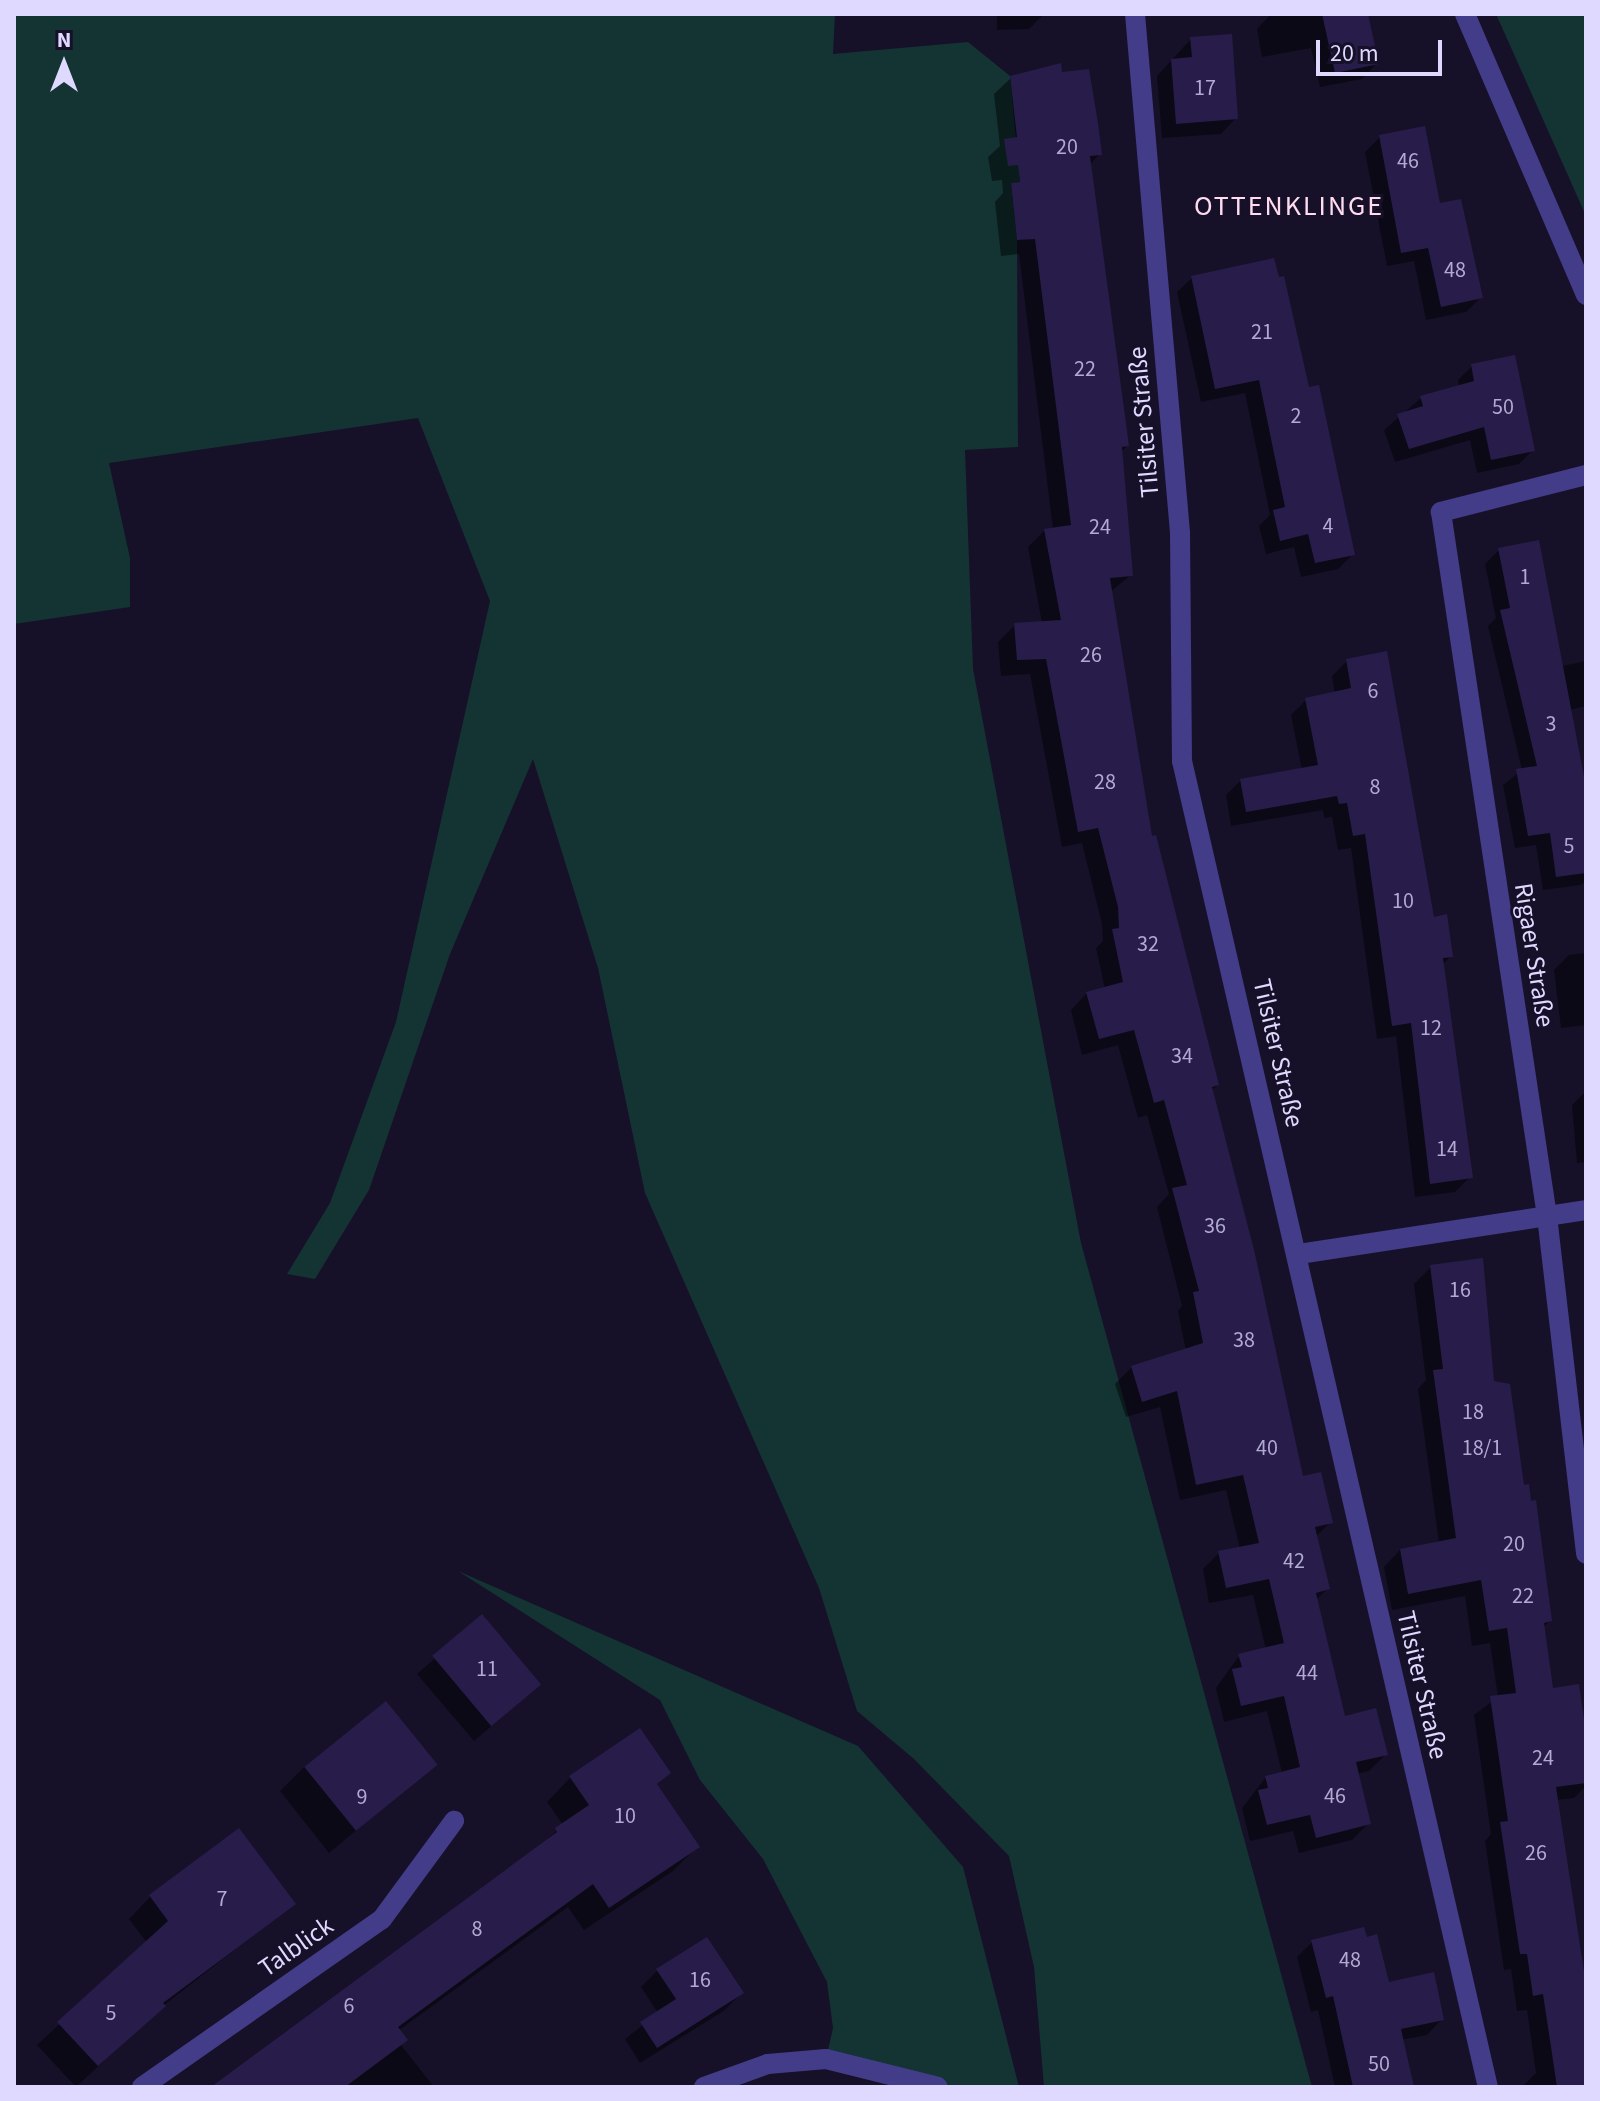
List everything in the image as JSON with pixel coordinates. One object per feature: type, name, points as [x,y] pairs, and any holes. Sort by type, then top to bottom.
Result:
[{"type":"street","name":"Tilsiter Straße","points":[[1135,14],[1180,533],[1182,761],[1299,1254],[1488,2087]]},
{"type":"street","points":[[1465,14],[1586,295]]},
{"type":"street","name":"Rigaer Straße","points":[[1586,475],[1441,512],[1547,1216],[1586,1554]]},
{"type":"street","points":[[1299,1254],[1586,1210]]},
{"type":"street","name":"Talblick","points":[[142,2087],[382,1919],[454,1821]]},
{"type":"street","points":[[704,2087],[768,2064],[826,2059],[938,2087]]},
{"type":"green space","points":[[14,14],[835,14],[833,54],[968,42],[1010,76],[1020,182],[1011,184],[1017,240],[1018,447],[965,450],[973,669],[1081,1243],[1312,2087],[1044,2087],[1034,1967],[1009,1856],[914,1759],[857,1711],[819,1588],[645,1193],[598,968],[533,759],[450,954],[369,1190],[315,1279],[287,1274],[330,1203],[396,1022],[490,601],[418,418],[109,463],[130,558],[130,607],[14,624]]},
{"type":"green space","points":[[1496,14],[1586,14],[1586,216]]},
{"type":"green space","points":[[458,1571],[858,1746],[963,1867],[1019,2087],[938,2087],[826,2059],[833,2028],[827,1982],[763,1859],[700,1780],[660,1700]]},
{"type":"building","points":[[1322,14],[1368,14],[1379,64],[1335,73]]},
{"type":"building","points":[[1232,34],[1238,119],[1176,124],[1171,59],[1192,57],[1190,37]]},
{"type":"building","points":[[1061,63],[1062,72],[1089,69],[1102,155],[1090,156],[1129,446],[1122,447],[1133,576],[1110,578],[1152,836],[1156,835],[1219,1085],[1212,1087],[1255,1254],[1303,1476],[1321,1472],[1333,1523],[1315,1527],[1330,1589],[1316,1593],[1345,1716],[1376,1708],[1388,1755],[1356,1762],[1371,1824],[1316,1838],[1310,1815],[1267,1825],[1258,1790],[1268,1788],[1265,1776],[1300,1767],[1284,1696],[1241,1706],[1232,1669],[1242,1667],[1238,1654],[1284,1643],[1269,1579],[1226,1588],[1218,1551],[1259,1543],[1243,1475],[1196,1485],[1177,1391],[1142,1402],[1131,1366],[1203,1343],[1193,1292],[1199,1291],[1172,1188],[1187,1185],[1164,1100],[1154,1103],[1134,1030],[1099,1039],[1086,992],[1123,982],[1112,929],[1119,928],[1118,907],[1098,828],[1078,832],[1046,659],[1017,660],[1014,623],[1061,620],[1044,529],[1071,525],[1035,239],[1017,240],[1011,183],[1020,182],[1018,165],[1008,166],[1004,139],[1017,137],[1010,76]]},
{"type":"building","points":[[1425,126],[1440,203],[1461,199],[1483,298],[1441,307],[1428,248],[1401,253],[1379,135]]},
{"type":"building","points":[[1274,258],[1279,277],[1284,276],[1309,387],[1319,385],[1355,555],[1315,563],[1308,534],[1280,541],[1273,510],[1285,507],[1259,380],[1215,389],[1191,276]]},
{"type":"building","points":[[1515,355],[1535,451],[1491,460],[1484,427],[1409,449],[1397,414],[1423,406],[1420,396],[1474,381],[1471,364]]},
{"type":"building","points":[[1539,540],[1586,787],[1586,873],[1556,877],[1550,833],[1528,836],[1516,769],[1537,766],[1500,610],[1510,608],[1498,548]]},
{"type":"building","points":[[1387,651],[1434,917],[1447,914],[1453,957],[1443,958],[1473,1178],[1430,1184],[1411,1023],[1392,1026],[1365,834],[1353,836],[1347,803],[1339,804],[1337,796],[1246,812],[1240,779],[1318,765],[1305,698],[1351,688],[1346,659]]},
{"type":"building","points":[[1483,1258],[1494,1381],[1510,1384],[1524,1485],[1529,1484],[1531,1501],[1536,1500],[1552,1621],[1544,1623],[1553,1688],[1579,1684],[1586,1734],[1586,1783],[1556,1787],[1586,1985],[1586,2087],[1557,2087],[1543,1994],[1533,1996],[1527,1954],[1520,1954],[1500,1822],[1508,1821],[1490,1696],[1516,1693],[1507,1628],[1489,1631],[1481,1580],[1408,1594],[1400,1549],[1456,1538],[1433,1370],[1443,1369],[1430,1265]]},
{"type":"building","points":[[482,1614],[541,1684],[491,1726],[432,1656]]},
{"type":"building","points":[[386,1701],[438,1765],[356,1831],[304,1767]]},
{"type":"building","points":[[640,1728],[671,1773],[657,1784],[700,1847],[609,1908],[593,1884],[398,2027],[408,2040],[345,2087],[211,2087],[557,1832],[555,1828],[589,1805],[569,1776]]},
{"type":"building","points":[[239,1828],[296,1904],[163,2003],[166,2006],[98,2066],[57,2022],[168,1921],[149,1895]]},
{"type":"building","points":[[1364,1927],[1367,1937],[1377,1934],[1389,1982],[1434,1972],[1444,2020],[1401,2029],[1414,2087],[1353,2087],[1333,1996],[1326,1998],[1311,1940]]},
{"type":"building","points":[[707,1937],[744,1993],[657,2048],[640,2022],[676,1999],[656,1969]]},
{"type":"district","name":"OTTENKLINGE","points":[[1289,206]]}]
